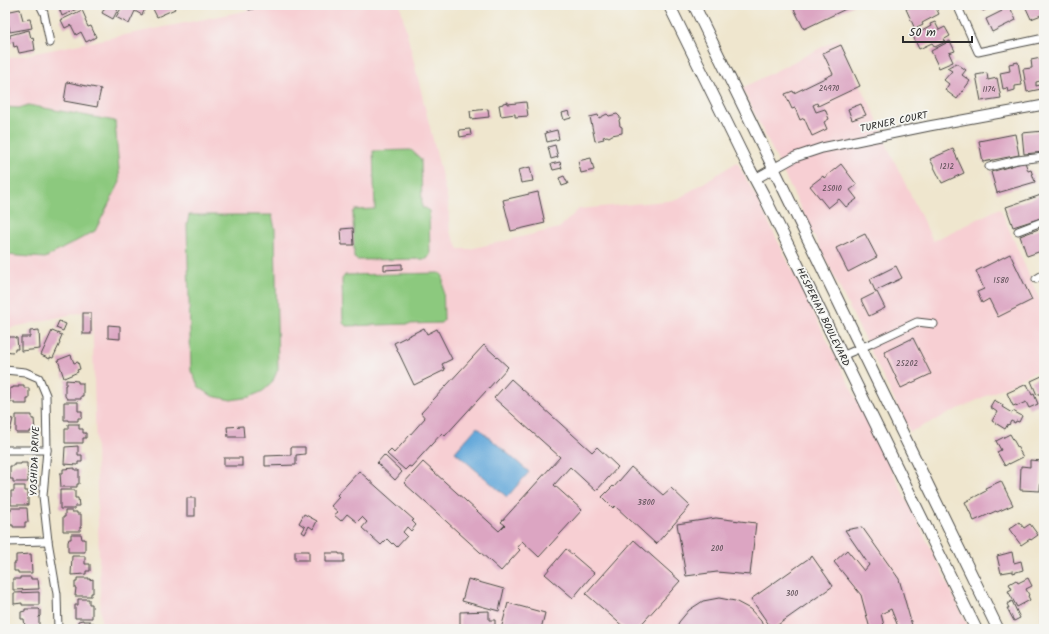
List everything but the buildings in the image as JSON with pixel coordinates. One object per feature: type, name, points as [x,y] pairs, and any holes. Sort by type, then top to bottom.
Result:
[{"type":"main road","name":"HESPERIAN BOULEVARD","points":[[669,5],[976,629]]},
{"type":"main road","name":"HESPERIAN BOULEVARD","points":[[694,5],[998,629]]},
{"type":"street","points":[[40,5],[44,13],[50,43]]},
{"type":"street","points":[[957,5],[978,52],[1044,38]]},
{"type":"street","name":"TURNER COURT","points":[[755,179],[795,157],[822,148],[1044,105]]},
{"type":"street","points":[[989,167],[1017,160],[1044,157]]},
{"type":"street","points":[[1018,231],[1044,221]]},
{"type":"street","points":[[1036,279],[1044,274]]},
{"type":"street","points":[[842,356],[917,322],[934,324]]},
{"type":"street","name":"YOSHIDA DRIVE","points":[[5,370],[25,372],[39,378],[46,394],[47,450],[43,496],[48,541],[57,594],[58,629]]},
{"type":"street","points":[[5,450],[47,450]]},
{"type":"street","points":[[5,542],[48,541]]},
{"type":"shaded area","points":[[274,5],[400,5],[448,201],[450,232],[459,249],[470,249],[559,228],[579,209],[676,200],[737,162],[755,195],[944,575],[969,629],[101,629],[92,310],[5,329],[5,59]]},
{"type":"shaded area","points":[[838,39],[881,127],[887,146],[933,241],[1000,208],[1044,310],[1044,367],[910,432],[742,88]]},
{"type":"green space","points":[[28,105],[115,121],[120,182],[95,231],[45,258],[5,255],[5,107],[19,108]]},
{"type":"green space","points":[[411,150],[421,159],[422,208],[426,208],[429,211],[430,255],[427,259],[357,260],[354,258],[353,213],[355,210],[375,209],[373,151]]},
{"type":"green space","points":[[189,215],[272,215],[275,229],[278,369],[272,383],[263,391],[250,397],[231,400],[212,396],[199,387],[191,371],[187,225]]},
{"type":"green space","points":[[440,273],[443,276],[444,320],[441,323],[346,326],[343,323],[342,279],[345,275]]},
{"type":"water","points":[[477,427],[529,472],[507,497],[455,452]]}]
